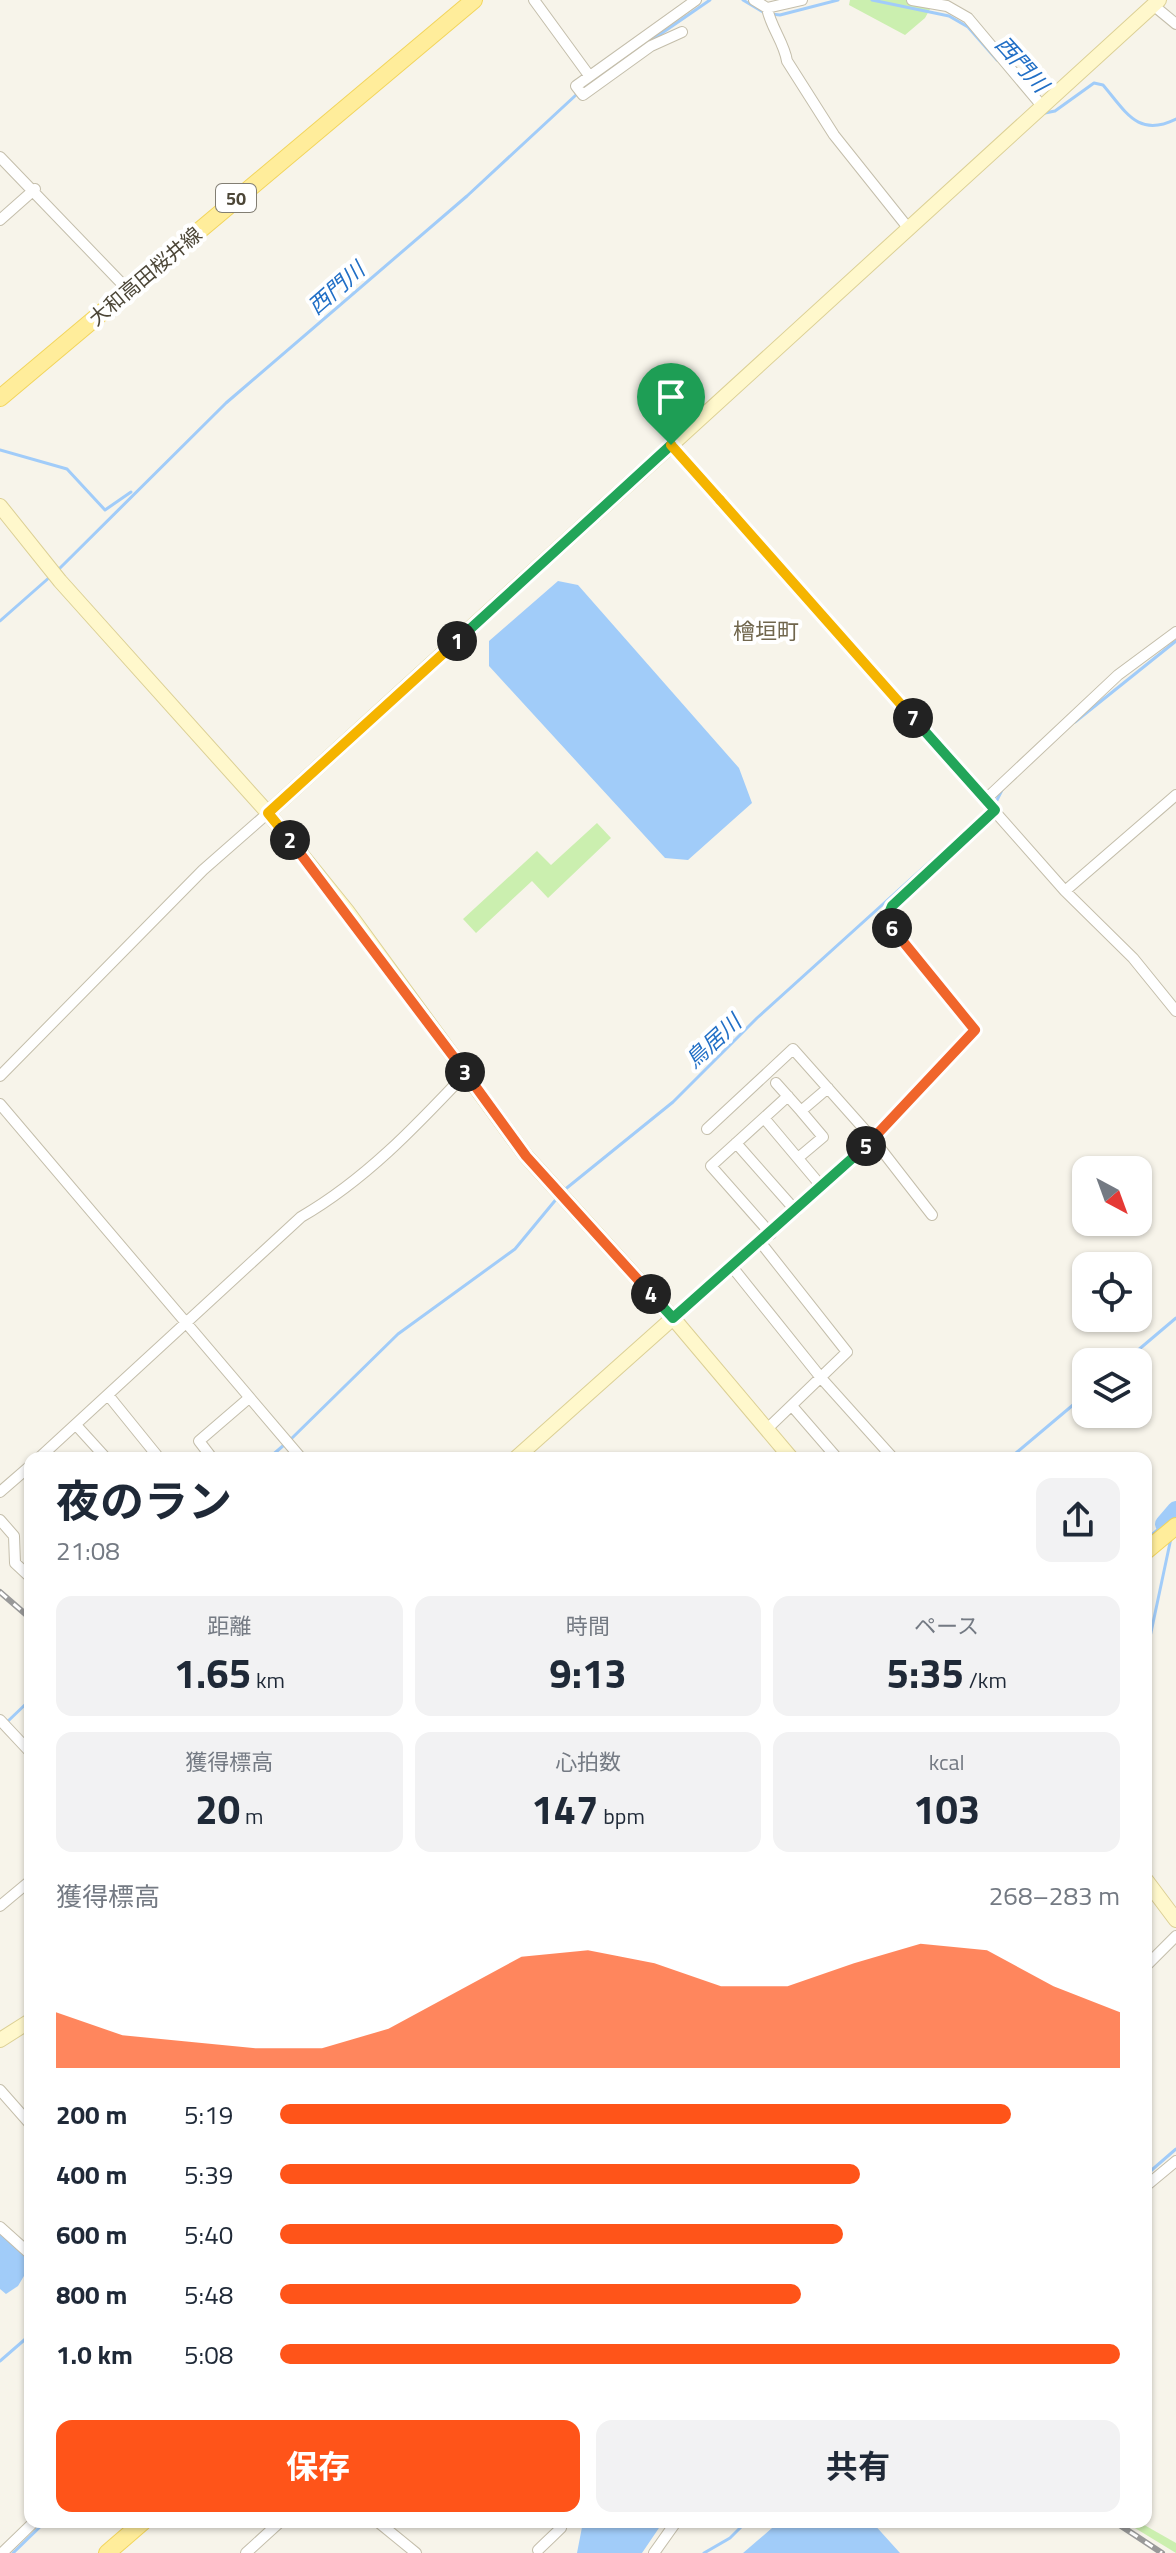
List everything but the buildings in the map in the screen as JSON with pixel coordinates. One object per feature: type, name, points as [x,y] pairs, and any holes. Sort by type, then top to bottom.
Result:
[{"type":"main road","name":"大和高田桜井線","points":[[0,398],[474,0]]},
{"type":"main road","points":[[1152,1546],[1176,1526]]},
{"type":"main road","points":[[107,2553],[136,2528]]},
{"type":"street","points":[[534,0],[588,74]]},
{"type":"street","points":[[682,32],[651,46],[583,95],[576,86],[588,74],[696,0]]},
{"type":"street","points":[[754,0],[767,8],[802,0]]},
{"type":"street","points":[[912,0],[947,6],[968,18],[1042,106]]},
{"type":"street","points":[[0,1076],[171,901],[1156,2],[1176,24]]},
{"type":"street","points":[[767,8],[770,26],[785,48],[787,61],[834,135],[909,229]]},
{"type":"street","points":[[0,157],[35,189],[128,290]]},
{"type":"street","points":[[0,220],[35,189]]},
{"type":"street","points":[[671,445],[1065,891],[1133,958],[1176,1011]]},
{"type":"street","points":[[0,506],[56,574],[268,813],[347,911],[526,1156],[673,1318],[786,1452]]},
{"type":"street","points":[[986,799],[1108,684],[1176,632]]},
{"type":"street","points":[[1065,891],[1176,795]]},
{"type":"street","points":[[523,1452],[822,1187],[873,1139],[975,1030],[886,920],[892,906],[995,810]]},
{"type":"street","points":[[707,1129],[793,1049],[873,1139],[932,1215]]},
{"type":"street","points":[[46,1452],[184,1323],[265,1254],[301,1217],[336,1197],[400,1142],[466,1073]]},
{"type":"street","points":[[776,1083],[823,1137],[798,1158]]},
{"type":"street","points":[[801,1111],[828,1088]]},
{"type":"street","points":[[771,1234],[711,1166],[788,1096]]},
{"type":"street","points":[[0,1104],[84,1199],[184,1323],[296,1452]]},
{"type":"street","points":[[764,1118],[822,1187]]},
{"type":"street","points":[[736,1143],[796,1211]]},
{"type":"street","points":[[761,1243],[847,1352],[767,1429]]},
{"type":"street","points":[[733,1268],[822,1379],[888,1452]]},
{"type":"street","points":[[108,1395],[154,1452]]},
{"type":"street","points":[[207,1452],[199,1441],[249,1398]]},
{"type":"street","points":[[792,1406],[832,1452]]},
{"type":"street","points":[[76,1425],[101,1452]]},
{"type":"street","points":[[0,1492],[24,1471]]},
{"type":"street","points":[[0,1520],[14,1536],[15,1563],[24,1571]]},
{"type":"street","points":[[3,1721],[24,1745]]},
{"type":"street","points":[[0,1906],[24,1886]]},
{"type":"street","points":[[1152,1888],[1176,1920]]},
{"type":"street","points":[[1152,1960],[1176,1936]]},
{"type":"street","points":[[0,2040],[24,2025]]},
{"type":"street","points":[[0,2090],[24,2117]]},
{"type":"street","points":[[1152,2181],[1176,2161]]},
{"type":"street","points":[[0,2227],[24,2249]]},
{"type":"street","points":[[2,2553],[28,2528]]},
{"type":"street","points":[[246,2553],[273,2528]]},
{"type":"street","points":[[385,2528],[416,2553]]},
{"type":"street","points":[[538,2550],[561,2528]]},
{"type":"street","points":[[654,2553],[672,2528]]},
{"type":"green space","points":[[850,0],[935,0],[925,18],[905,35],[849,5]]},
{"type":"green space","points":[[597,823],[611,838],[548,898],[532,881],[476,933],[463,919],[537,851],[551,865]]},
{"type":"green space","points":[[1135,2528],[1150,2528],[1176,2543],[1176,2553]]},
{"type":"water","points":[[558,581],[578,585],[739,768],[752,803],[688,860],[665,858],[489,666],[489,641]]},
{"type":"water","points":[[0,2230],[24,2255],[24,2276],[18,2286],[6,2294],[0,2289]]},
{"type":"water","points":[[582,2528],[659,2528],[642,2553],[577,2553]]},
{"type":"water","points":[[772,2528],[877,2528],[900,2553],[743,2553]]},
{"type":"waterway","name":"西門川","points":[[649,42],[710,0]]},
{"type":"waterway","name":"西門川","points":[[743,0],[763,12]]},
{"type":"waterway","name":"西門川","points":[[771,14],[780,15],[838,0]]},
{"type":"waterway","name":"西門川","points":[[872,0],[949,16],[968,27],[997,60]]},
{"type":"waterway","name":"西門川","points":[[609,68],[640,48]]},
{"type":"waterway","name":"西門川","points":[[57,571],[226,403],[467,196],[590,82]]},
{"type":"waterway","name":"西門川","points":[[1045,113],[1055,111],[1094,83],[1103,85],[1126,113],[1142,124],[1152,126],[1176,119]]},
{"type":"waterway","points":[[0,450],[67,469],[105,510],[131,492]]},
{"type":"waterway","name":"西門川","points":[[0,621],[51,576]]},
{"type":"waterway","name":"鳥居川","points":[[1075,722],[1176,641]]},
{"type":"waterway","name":"鳥居川","points":[[563,1191],[673,1102],[757,1018],[996,802],[1002,790]]},
{"type":"waterway","name":"鳥居川","points":[[290,1440],[398,1334],[515,1249],[558,1197]]},
{"type":"waterway","points":[[1141,1348],[1176,1318]]},
{"type":"waterway","points":[[1017,1452],[1072,1406]]},
{"type":"waterway","name":"鳥居川","points":[[276,1452],[284,1445]]},
{"type":"waterway","points":[[1164,1524],[1176,1510]]},
{"type":"waterway","points":[[1152,1535],[1164,1524]]},
{"type":"waterway","points":[[1152,1628],[1171,1538]]},
{"type":"waterway","name":"鳥居川","points":[[6,1723],[24,1706]]},
{"type":"waterway","points":[[1152,2170],[1176,2149]]},
{"type":"waterway","points":[[0,2361],[24,2340]]},
{"type":"waterway","points":[[13,2553],[39,2528]]},
{"type":"waterway","points":[[704,2553],[730,2538],[740,2528]]},
{"type":"railway","points":[[0,1592],[24,1613]]},
{"type":"railway","points":[[1124,2528],[1162,2553]]},
{"type":"district","name":"檜垣町","points":[[766,631]]},
{"type":"route","points":[[671,445],[995,810],[892,906],[886,920],[975,1030],[871,1142],[761,1243],[673,1318],[526,1156],[347,911],[268,813],[671,445]]}]
